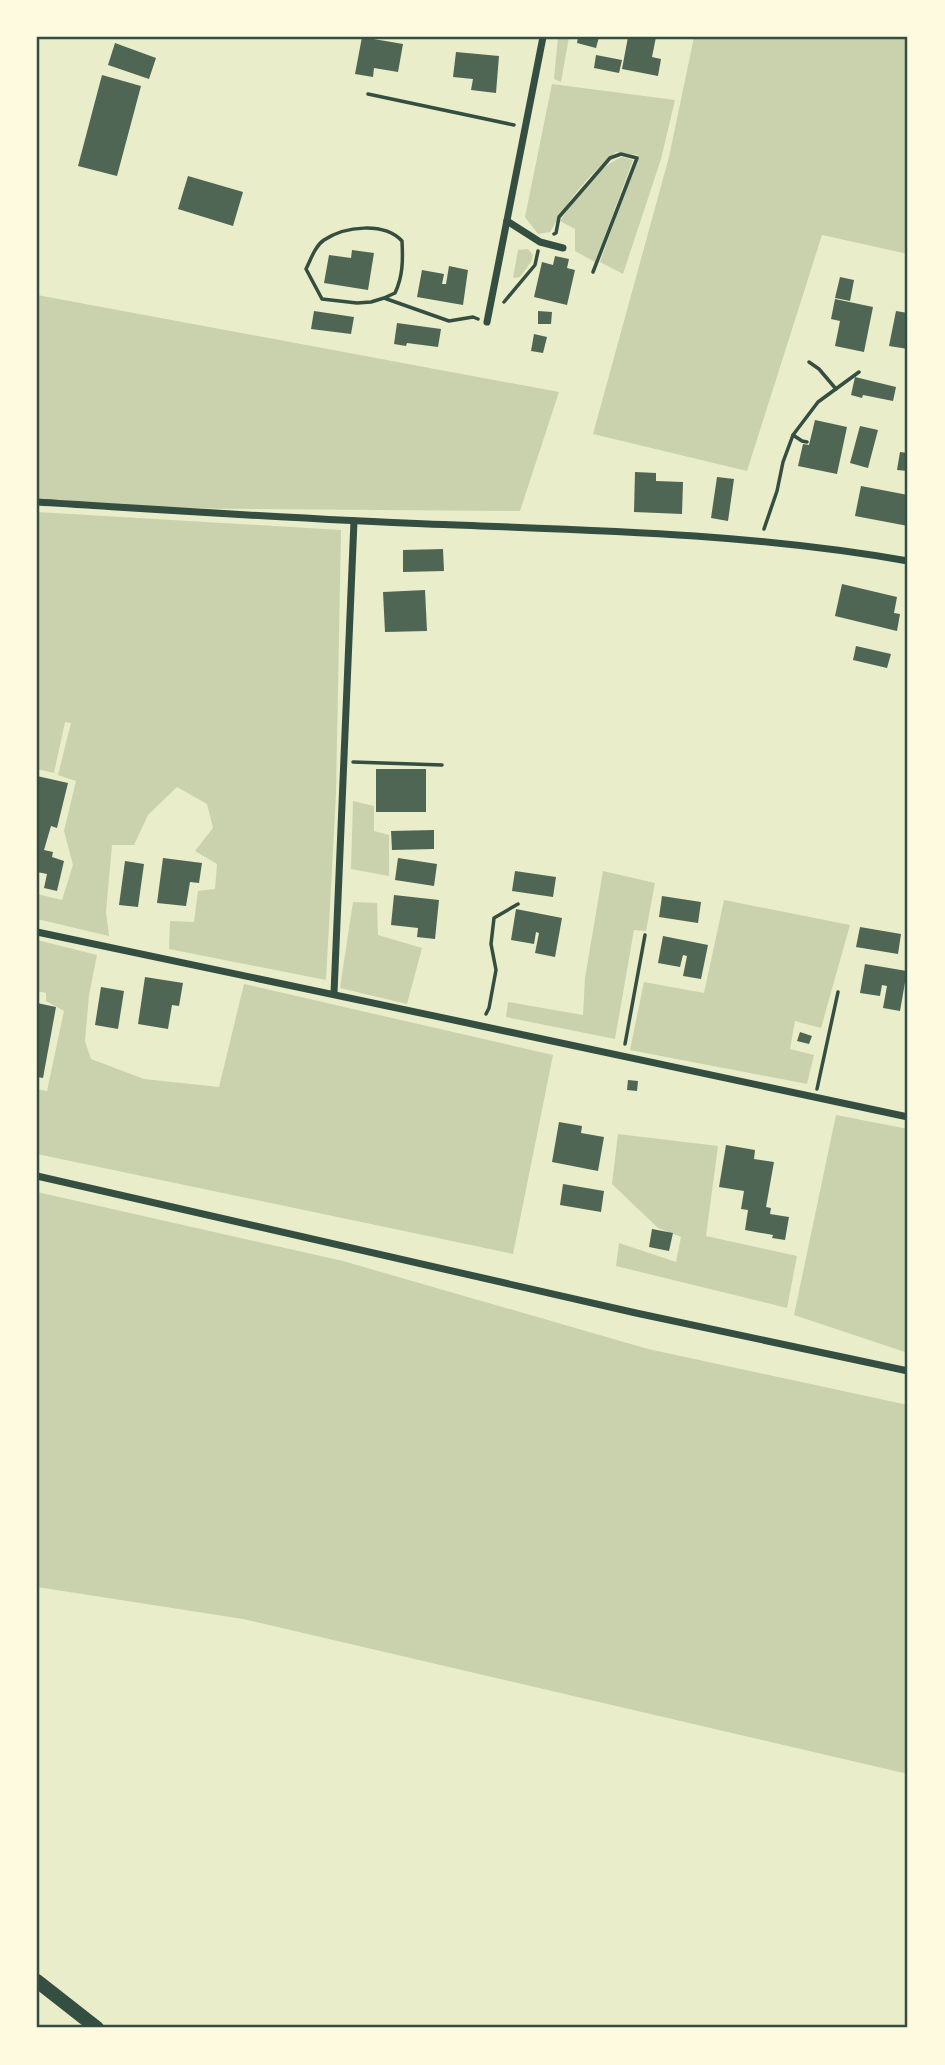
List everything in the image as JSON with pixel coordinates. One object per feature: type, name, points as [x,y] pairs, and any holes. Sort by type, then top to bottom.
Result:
[{"type":"highway","points":[[37,1980],[97,2028]]},
{"type":"street","points":[[488,321],[543,37]]},
{"type":"street","points":[[507,221],[540,242],[563,248]]},
{"type":"street","points":[[37,502],[354,521],[616,531],[760,541],[854,551],[908,561]]},
{"type":"street","points":[[334,993],[354,521]]},
{"type":"street","points":[[37,932],[908,1117]]},
{"type":"street","points":[[37,1176],[636,1313],[908,1371]]},
{"type":"path","points":[[368,94],[526,127]]},
{"type":"path","points":[[384,298],[395,293],[400,281],[402,241],[396,234],[358,228],[340,232],[322,242],[306,269],[322,299],[357,303],[384,298],[449,321],[473,317],[488,321],[535,265],[540,242],[556,233],[559,217],[610,158],[621,154],[637,158],[593,272]]},
{"type":"path","points":[[809,362],[819,369],[836,389]]},
{"type":"path","points":[[760,541],[793,435],[818,402],[859,372]]},
{"type":"path","points":[[793,435],[807,442]]},
{"type":"path","points":[[344,762],[442,765]]},
{"type":"path","points":[[480,1025],[489,1008],[496,970],[491,944],[494,918],[518,904]]},
{"type":"path","points":[[623,1057],[645,935]]},
{"type":"path","points":[[816,1097],[838,992]]},
{"type":"green space","points":[[558,37],[569,37],[561,82],[554,79]]},
{"type":"green space","points":[[694,37],[908,37],[908,254],[822,235],[747,471],[593,434],[669,157]]},
{"type":"green space","points":[[552,84],[675,100],[661,159],[623,274],[600,262],[638,155],[616,152],[606,160],[579,189],[550,232],[538,234],[525,217]]},
{"type":"green space","points":[[622,157],[633,160],[595,262],[575,251],[575,229],[560,221],[595,176]]},
{"type":"green space","points":[[528,249],[533,255],[531,262],[520,277],[513,278],[518,250]]},
{"type":"green space","points":[[37,295],[559,392],[520,511],[128,508],[37,502]]},
{"type":"green space","points":[[37,512],[341,530],[336,794],[326,980],[169,949],[170,921],[194,922],[198,891],[215,889],[217,864],[195,851],[213,828],[207,804],[177,787],[148,815],[134,845],[112,845],[106,912],[109,936],[37,919],[37,894],[62,900],[73,865],[64,831],[76,781],[58,775],[71,723],[65,722],[54,773],[37,769]]},
{"type":"green space","points":[[353,801],[374,806],[374,831],[389,835],[389,876],[351,869]]},
{"type":"green space","points":[[603,871],[655,883],[646,931],[634,930],[615,1039],[506,1017],[508,1002],[583,1015],[585,978]]},
{"type":"green space","points":[[724,900],[850,925],[821,1028],[795,1021],[790,1049],[814,1055],[807,1084],[630,1050],[644,982],[704,993]]},
{"type":"green space","points":[[353,902],[377,903],[378,935],[422,948],[407,1004],[340,988]]},
{"type":"green space","points":[[37,940],[97,955],[89,995],[85,1041],[91,1059],[144,1079],[219,1087],[244,984],[553,1055],[513,1254],[37,1154],[37,1089],[47,1091],[64,1011],[46,1001],[46,993],[37,991]]},
{"type":"green space","points":[[836,1115],[908,1129],[908,1353],[794,1315]]},
{"type":"green space","points":[[618,1134],[718,1146],[706,1236],[797,1256],[787,1308],[616,1266],[619,1243],[676,1262],[681,1237],[658,1228],[612,1184]]},
{"type":"green space","points":[[37,1192],[343,1261],[648,1349],[908,1405],[908,1774],[243,1619],[37,1587]]},
{"type":"building","points":[[362,37],[403,44],[398,72],[374,68],[373,77],[355,74]]},
{"type":"building","points":[[578,37],[599,37],[596,48],[577,43]]},
{"type":"building","points":[[628,37],[656,37],[652,57],[661,59],[658,76],[622,69]]},
{"type":"building","points":[[115,43],[156,58],[149,79],[108,65]]},
{"type":"building","points":[[456,52],[499,56],[496,93],[471,90],[473,79],[453,77]]},
{"type":"building","points":[[596,55],[622,60],[619,73],[594,68]]},
{"type":"building","points":[[102,75],[141,86],[117,176],[78,166]]},
{"type":"building","points":[[188,176],[243,192],[233,226],[178,209]]},
{"type":"building","points":[[352,250],[374,253],[368,290],[324,283],[329,255],[351,258]]},
{"type":"building","points":[[555,256],[569,259],[567,268],[575,270],[567,305],[534,297],[542,262],[553,265]]},
{"type":"building","points":[[449,266],[468,270],[463,305],[417,297],[422,270],[444,274],[442,284],[446,284]]},
{"type":"building","points":[[840,277],[854,280],[850,301],[835,298]]},
{"type":"building","points":[[835,299],[873,307],[864,352],[835,346],[840,321],[831,319]]},
{"type":"building","points":[[314,311],[354,317],[351,334],[311,329]]},
{"type":"building","points":[[538,311],[552,312],[551,324],[538,324]]},
{"type":"building","points":[[896,311],[908,313],[908,349],[889,346]]},
{"type":"building","points":[[397,323],[441,329],[438,347],[394,344]]},
{"type":"building","points":[[534,334],[547,337],[543,353],[531,351]]},
{"type":"building","points":[[855,377],[896,387],[893,401],[851,395]]},
{"type":"building","points":[[815,420],[847,427],[837,474],[798,466],[803,444],[809,445]]},
{"type":"building","points":[[860,426],[878,430],[868,468],[850,463]]},
{"type":"building","points":[[900,452],[908,453],[908,471],[897,470]]},
{"type":"building","points":[[635,472],[656,473],[656,481],[683,482],[682,514],[634,512]]},
{"type":"building","points":[[717,477],[734,479],[728,521],[711,518]]},
{"type":"building","points":[[861,486],[908,495],[908,526],[855,516]]},
{"type":"building","points":[[443,549],[444,571],[403,572],[403,550]]},
{"type":"building","points":[[842,584],[897,597],[894,613],[900,614],[897,631],[835,616]]},
{"type":"building","points":[[425,590],[427,631],[385,632],[383,592]]},
{"type":"building","points":[[856,646],[891,654],[887,668],[853,660]]},
{"type":"building","points":[[376,769],[426,769],[426,812],[376,812]]},
{"type":"building","points":[[37,776],[68,783],[57,828],[51,826],[44,850],[53,852],[52,857],[64,861],[57,891],[44,888],[47,874],[37,872]]},
{"type":"building","points":[[434,830],[434,849],[392,850],[391,831]]},
{"type":"building","points":[[163,858],[202,863],[199,883],[190,882],[186,906],[157,903]]},
{"type":"building","points":[[398,858],[437,864],[434,886],[395,880]]},
{"type":"building","points":[[125,861],[144,864],[138,907],[119,905]]},
{"type":"building","points":[[515,871],[556,877],[553,897],[512,891]]},
{"type":"building","points":[[394,895],[439,900],[435,939],[417,937],[418,928],[391,925]]},
{"type":"building","points":[[662,896],[701,902],[698,923],[659,917]]},
{"type":"building","points":[[516,909],[562,918],[555,957],[535,953],[539,933],[536,932],[534,944],[511,940]]},
{"type":"building","points":[[860,927],[901,934],[898,954],[856,947]]},
{"type":"building","points":[[663,936],[708,945],[701,979],[683,976],[687,956],[683,955],[680,967],[658,963]]},
{"type":"building","points":[[865,964],[907,971],[900,1011],[883,1008],[887,986],[882,985],[880,996],[860,993]]},
{"type":"building","points":[[145,977],[183,983],[179,1006],[172,1005],[168,1029],[138,1024]]},
{"type":"building","points":[[101,987],[124,991],[118,1029],[95,1025]]},
{"type":"building","points":[[37,1003],[56,1007],[43,1078],[37,1077]]},
{"type":"building","points":[[800,1032],[812,1036],[809,1044],[797,1041]]},
{"type":"building","points":[[628,1080],[638,1081],[637,1091],[627,1090]]},
{"type":"building","points":[[559,1122],[582,1126],[581,1133],[604,1137],[598,1171],[552,1162]]},
{"type":"building","points":[[726,1145],[755,1150],[754,1159],[774,1162],[766,1207],[771,1208],[770,1214],[789,1217],[785,1240],[745,1230],[748,1210],[741,1209],[744,1191],[719,1187]]},
{"type":"building","points":[[563,1184],[604,1191],[601,1212],[560,1205]]},
{"type":"building","points":[[652,1229],[673,1233],[669,1251],[649,1247]]}]
